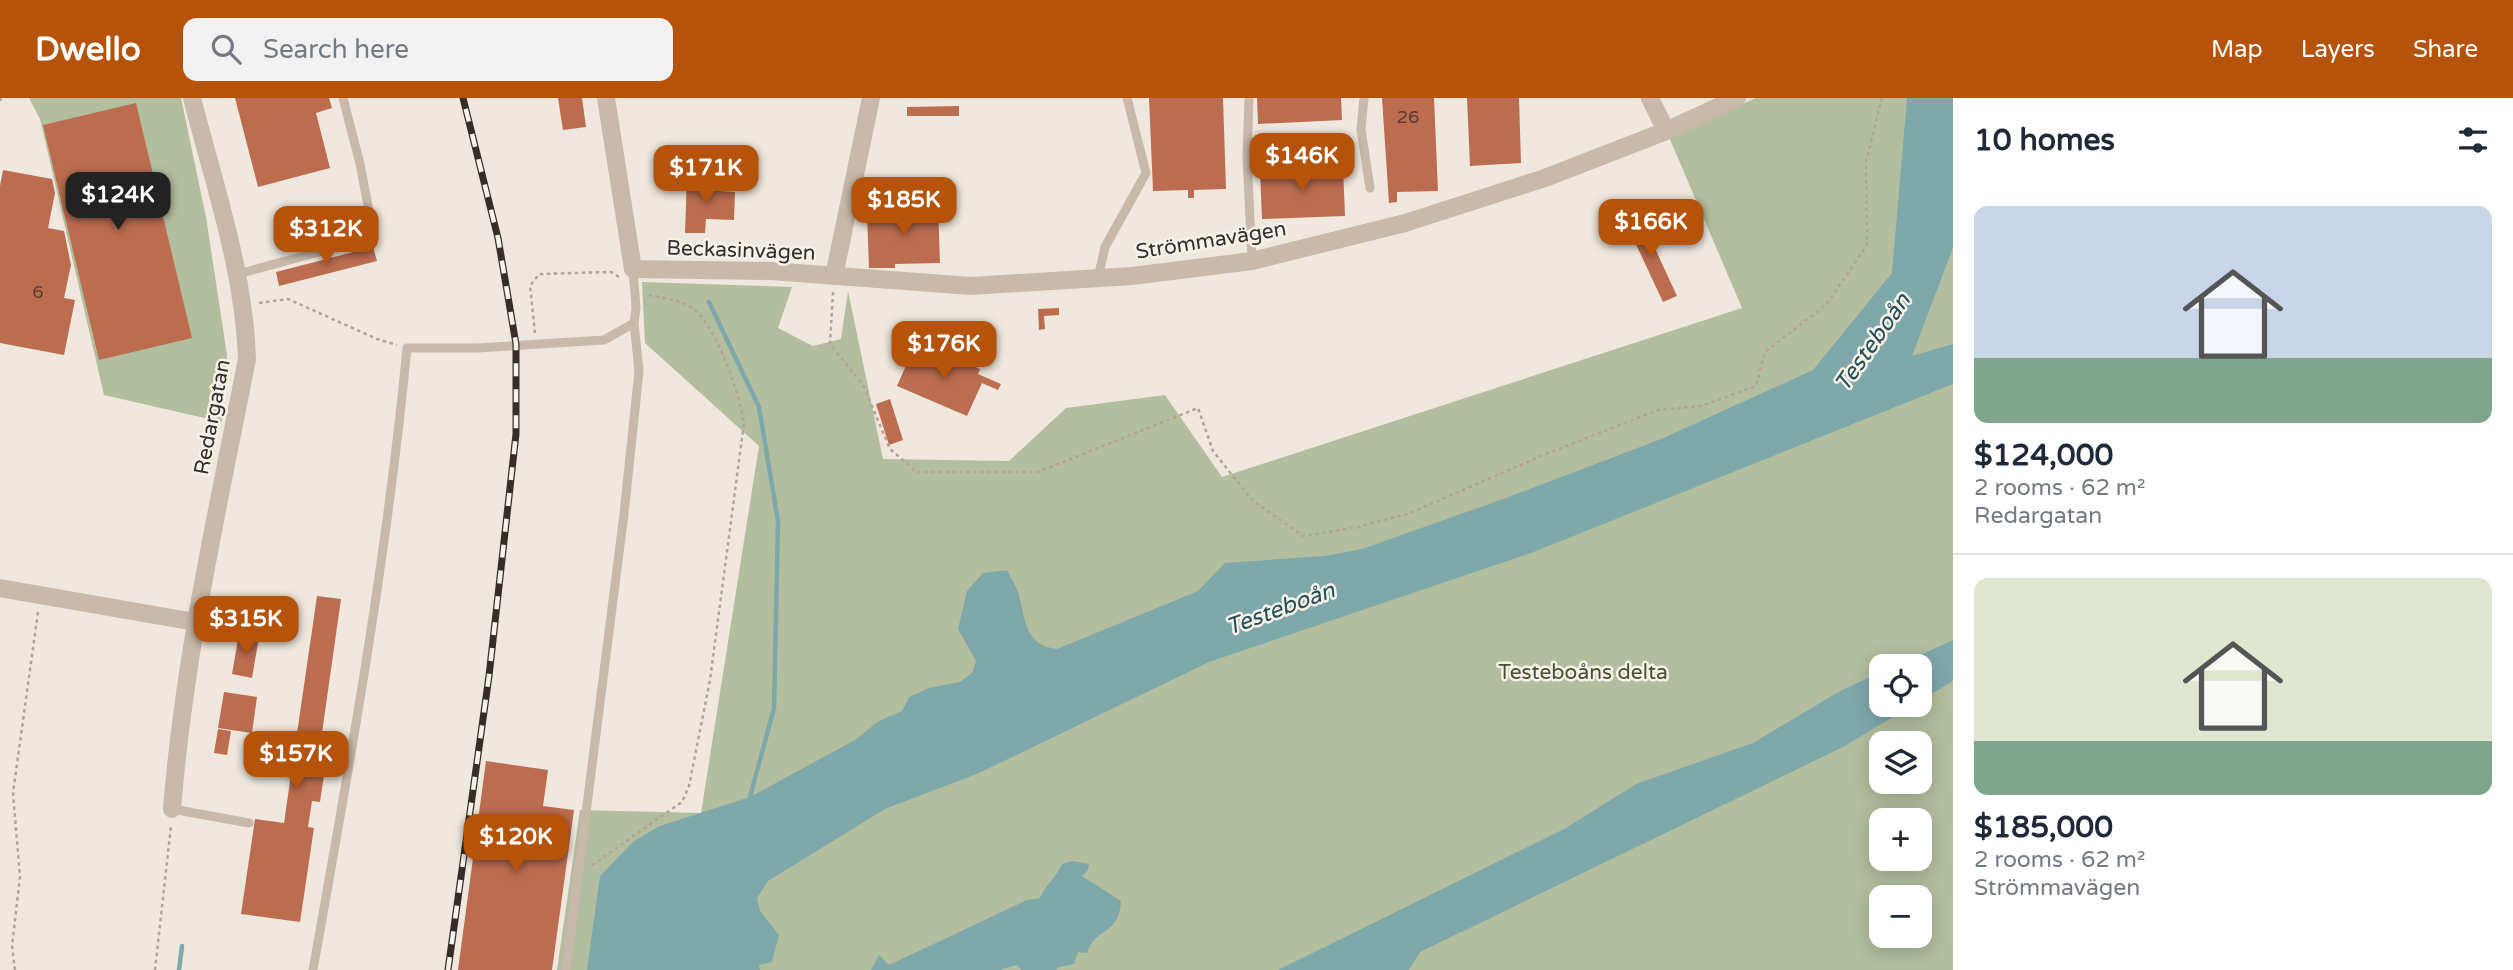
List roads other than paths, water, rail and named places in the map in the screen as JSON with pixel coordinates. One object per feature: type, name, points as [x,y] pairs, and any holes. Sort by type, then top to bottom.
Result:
[{"type":"street","name":"Redargatan","points":[[173,809],[176,764],[195,622],[247,359],[238,274],[191,98]]},
{"type":"street","points":[[606,98],[633,269]]},
{"type":"street","name":"Beckasinvägen","points":[[633,269],[771,271],[834,276],[871,98]]},
{"type":"street","points":[[1650,98],[1666,131]]},
{"type":"street","name":"Strömmavägen","points":[[834,276],[971,286],[1098,278],[1252,261],[1405,223],[1545,178],[1666,131],[1737,98]]},
{"type":"street","points":[[0,588],[195,622]]},
{"type":"lane","points":[[238,274],[374,237],[360,164],[343,98]]},
{"type":"lane","points":[[1098,278],[1105,247],[1146,173],[1127,98]]},
{"type":"lane","points":[[1249,98],[1247,156],[1252,261]]},
{"type":"lane","points":[[1364,98],[1361,129],[1370,188]]},
{"type":"lane","points":[[566,970],[624,514],[639,371],[634,323],[636,308],[633,269]]},
{"type":"lane","points":[[313,970],[352,758],[400,420],[407,348],[478,348],[604,340],[634,323]]},
{"type":"lane","points":[[173,809],[249,823]]},
{"type":"water","name":"Testeboån","points":[[1907,98],[1953,98],[1953,248],[1912,356],[1953,344],[1953,384],[1531,553],[1209,662],[979,773],[885,809],[768,881],[757,898],[760,911],[779,935],[772,962],[759,965],[760,970],[587,970],[600,876],[634,841],[660,826],[750,797],[855,740],[879,721],[902,711],[909,697],[929,688],[960,682],[972,673],[976,661],[958,629],[967,591],[983,573],[1007,570],[1017,589],[1029,631],[1039,643],[1057,649],[1198,591],[1225,563],[1324,556],[1362,549],[1661,439],[1813,370],[1892,273]]},
{"type":"water","points":[[1953,640],[1953,681],[1932,694],[1932,654],[1922,654]]},
{"type":"water","points":[[1869,678],[1869,717],[1893,717],[1843,747],[1420,952],[1409,970],[1278,970],[1566,828],[1636,784],[1753,743],[1840,691]]},
{"type":"water","points":[[1073,861],[1089,864],[1088,870],[1082,876],[1121,901],[1116,920],[1095,939],[1087,953],[1078,952],[1074,964],[1056,970],[1021,970],[1017,965],[999,970],[871,970],[879,955],[889,965],[1027,900],[1040,898],[1062,864]]},
{"type":"waterway","points":[[709,302],[759,407],[778,521],[774,708],[750,797]]},
{"type":"waterway","points":[[179,970],[182,946]]},
{"type":"railway","points":[[448,970],[489,676],[516,434],[516,344],[498,238],[463,98]]},
{"type":"park label","name":"Testeboåns delta","points":[[1583,672]]}]
